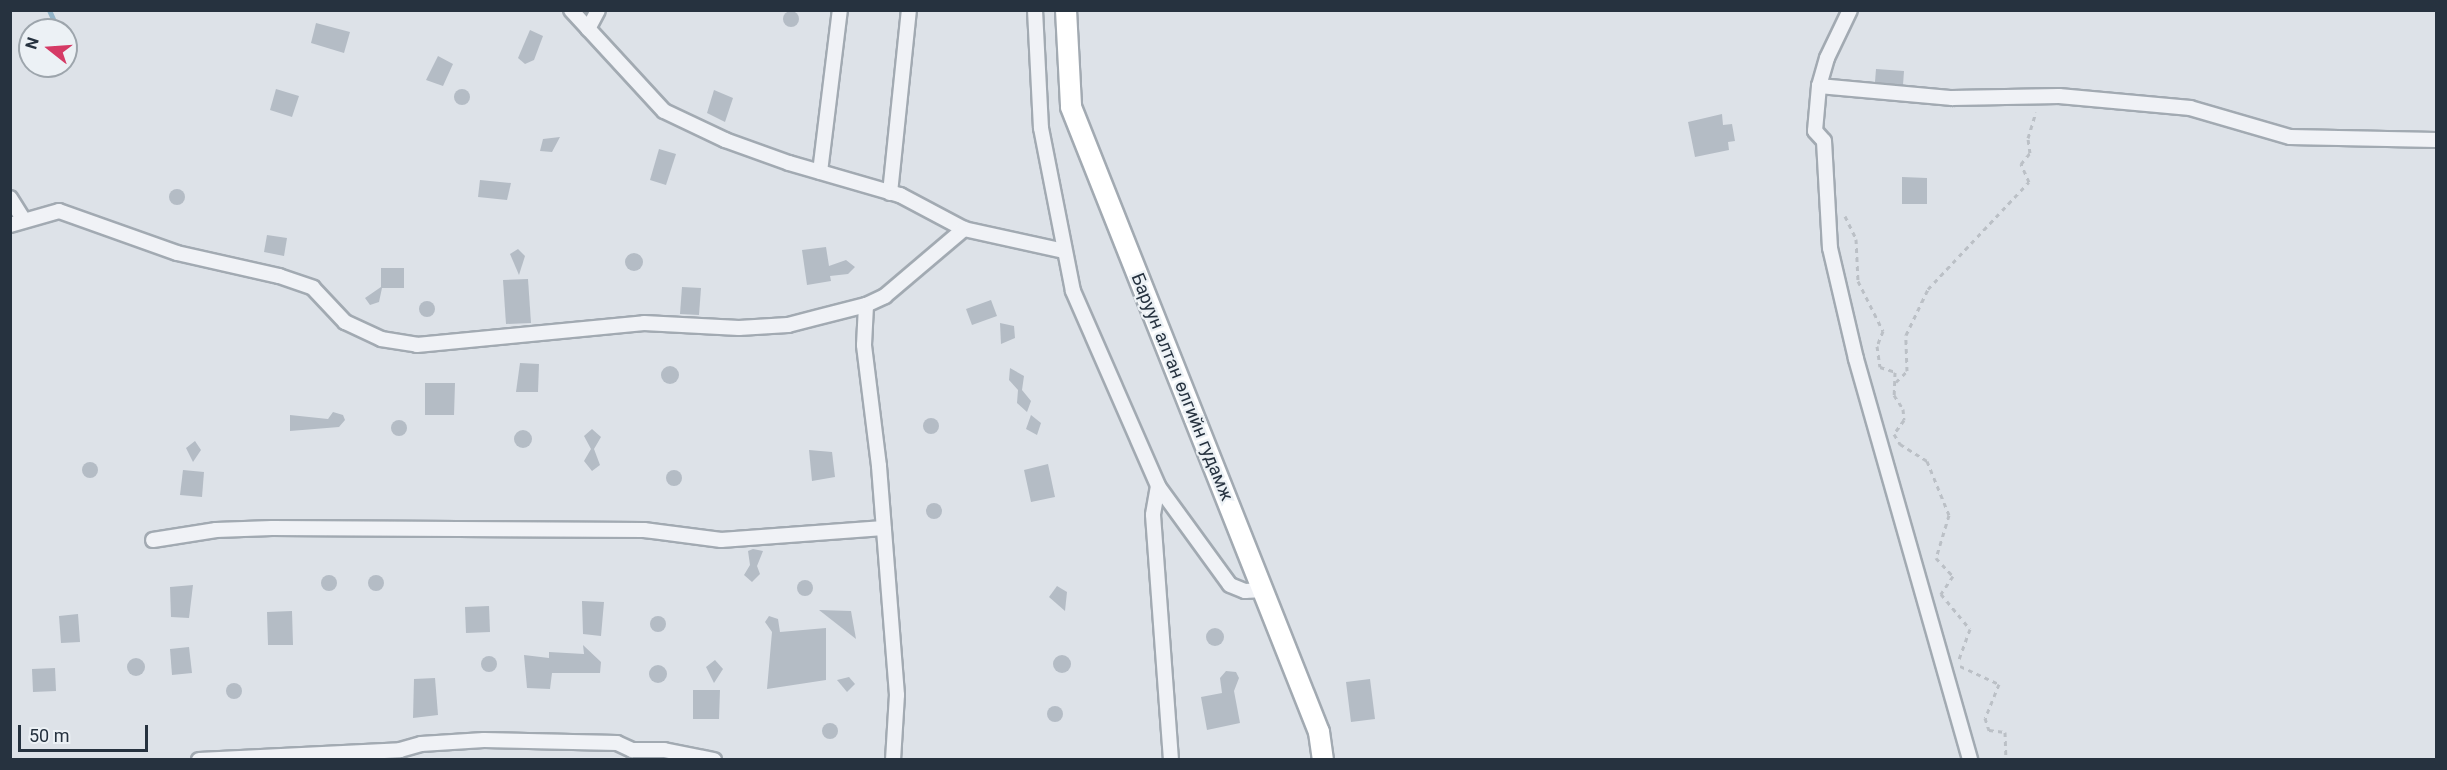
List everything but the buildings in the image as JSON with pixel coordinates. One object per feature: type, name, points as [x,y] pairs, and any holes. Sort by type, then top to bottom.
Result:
[{"type":"main road","name":"Баруун алтан өлгийн гудамж","points":[[1066,10],[1071,107],[1319,732],[1323,759]]},
{"type":"street","points":[[571,10],[664,111],[724,140],[890,193],[964,230],[1064,251]]},
{"type":"street","points":[[588,29],[598,10]]},
{"type":"street","points":[[820,172],[840,10]]},
{"type":"street","points":[[890,193],[909,10]]},
{"type":"street","points":[[1035,10],[1041,128],[1073,291],[1158,486],[1230,585],[1245,591],[1263,590]]},
{"type":"street","points":[[1850,10],[1827,58],[1819,86],[1815,131],[1824,141],[1830,248],[1856,359],[1970,759]]},
{"type":"street","points":[[1819,86],[1952,98],[2043,97],[2190,108],[2290,136],[2436,140]]},
{"type":"street","points":[[10,198],[17,222],[59,211],[177,253],[279,276],[313,288],[345,322],[381,339],[417,345],[633,324],[739,328],[788,325],[866,305],[885,296],[964,230]]},
{"type":"street","points":[[866,305],[864,345],[884,528],[897,695],[893,759]]},
{"type":"street","points":[[1158,486],[1153,515],[1171,759]]},
{"type":"street","points":[[153,540],[216,531],[272,528],[644,530],[721,540],[884,528]]},
{"type":"street","points":[[199,759],[400,755],[421,744],[484,740],[617,743],[632,750],[664,750],[714,759]]},
{"type":"path","points":[[1896,382],[1907,371],[1906,335],[1928,289],[2029,182],[2021,164],[2030,153],[2029,133],[2043,97]]},
{"type":"path","points":[[1843,212],[1856,239],[1858,281],[1883,332],[1877,346],[1880,367],[1895,372],[1894,395],[1903,409],[1904,420],[1894,434],[1900,444],[1927,461],[1949,515],[1936,558],[1953,576],[1941,594],[1970,629],[1960,666],[1999,684],[1985,718],[1989,730],[2005,732],[2006,759]]},
{"type":"waterway","points":[[49,10],[53,18]]}]
